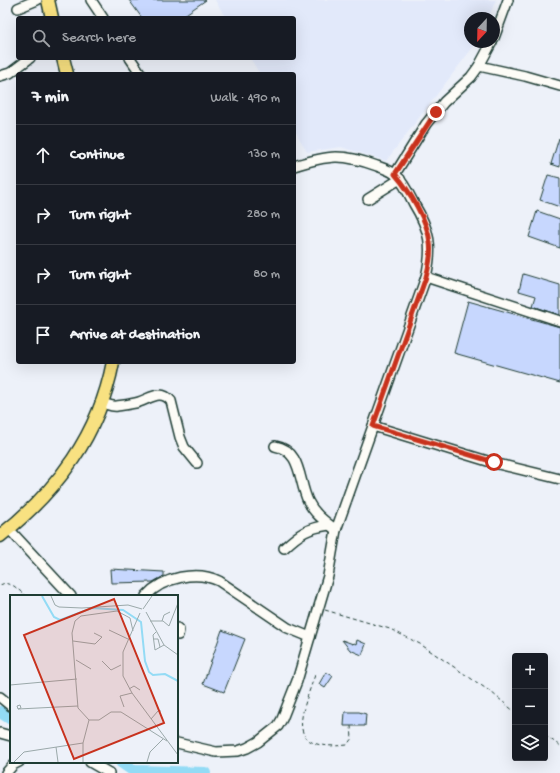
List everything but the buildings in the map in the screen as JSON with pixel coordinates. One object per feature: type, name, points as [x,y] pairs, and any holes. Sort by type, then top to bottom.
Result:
[{"type":"main road","points":[[48,0],[52,16]]},
{"type":"main road","points":[[63,60],[66,72]]},
{"type":"main road","points":[[4,532],[43,497],[79,453],[102,403],[112,364]]},
{"type":"street","points":[[18,8],[37,0]]},
{"type":"street","points":[[91,0],[102,16]]},
{"type":"street","points":[[500,22],[508,0]]},
{"type":"street","points":[[368,199],[398,176],[436,112],[465,84],[479,66],[489,48]]},
{"type":"street","points":[[0,76],[10,73],[27,60]]},
{"type":"street","points":[[131,60],[140,72]]},
{"type":"street","points":[[479,66],[525,76],[560,86]]},
{"type":"street","points":[[178,743],[216,752],[229,752],[247,748],[269,734],[282,718],[297,681],[328,576],[333,528],[354,485],[373,426],[426,277],[430,244],[428,229],[398,176],[362,160],[340,156],[310,161],[296,165]]},
{"type":"street","points":[[426,277],[560,321]]},
{"type":"street","points":[[102,403],[115,407],[140,402],[150,396],[160,394],[167,397],[171,402],[184,447],[197,463]]},
{"type":"street","points":[[373,426],[486,460],[560,480]]},
{"type":"street","points":[[275,446],[286,448],[291,453],[297,465],[308,502],[323,520],[333,528]]},
{"type":"street","points":[[284,548],[303,532],[313,527],[333,528]]},
{"type":"street","points":[[4,532],[69,595]]},
{"type":"street","points":[[147,595],[152,590],[171,581],[199,574],[210,576],[219,580],[288,628],[310,636]]},
{"type":"street","points":[[0,697],[10,705]]},
{"type":"street","points":[[0,733],[10,736]]},
{"type":"street","points":[[6,773],[13,765],[17,763]]},
{"type":"street","points":[[92,763],[110,773]]},
{"type":"path","points":[[0,585],[5,583],[14,586],[25,595]]},
{"type":"path","points":[[318,609],[390,629],[420,644],[491,692],[512,710]]},
{"type":"path","points":[[315,675],[302,713],[301,726],[303,733],[311,742],[318,746],[347,745],[352,738],[351,726]]},
{"type":"path","points":[[548,737],[560,746]]},
{"type":"shaded area","points":[[215,0],[496,0],[491,12],[464,12],[464,48],[472,48],[386,161],[341,147],[307,152],[296,133],[296,72],[259,72],[251,60],[296,60],[296,16],[225,16]]},
{"type":"waterway","points":[[0,712],[10,718]]},
{"type":"waterway","points":[[122,763],[134,771],[205,773]]},
{"type":"route","points":[[436,112],[426,124],[395,174],[400,179],[428,229],[430,244],[429,263],[426,277],[373,426],[394,434],[494,462]]}]
